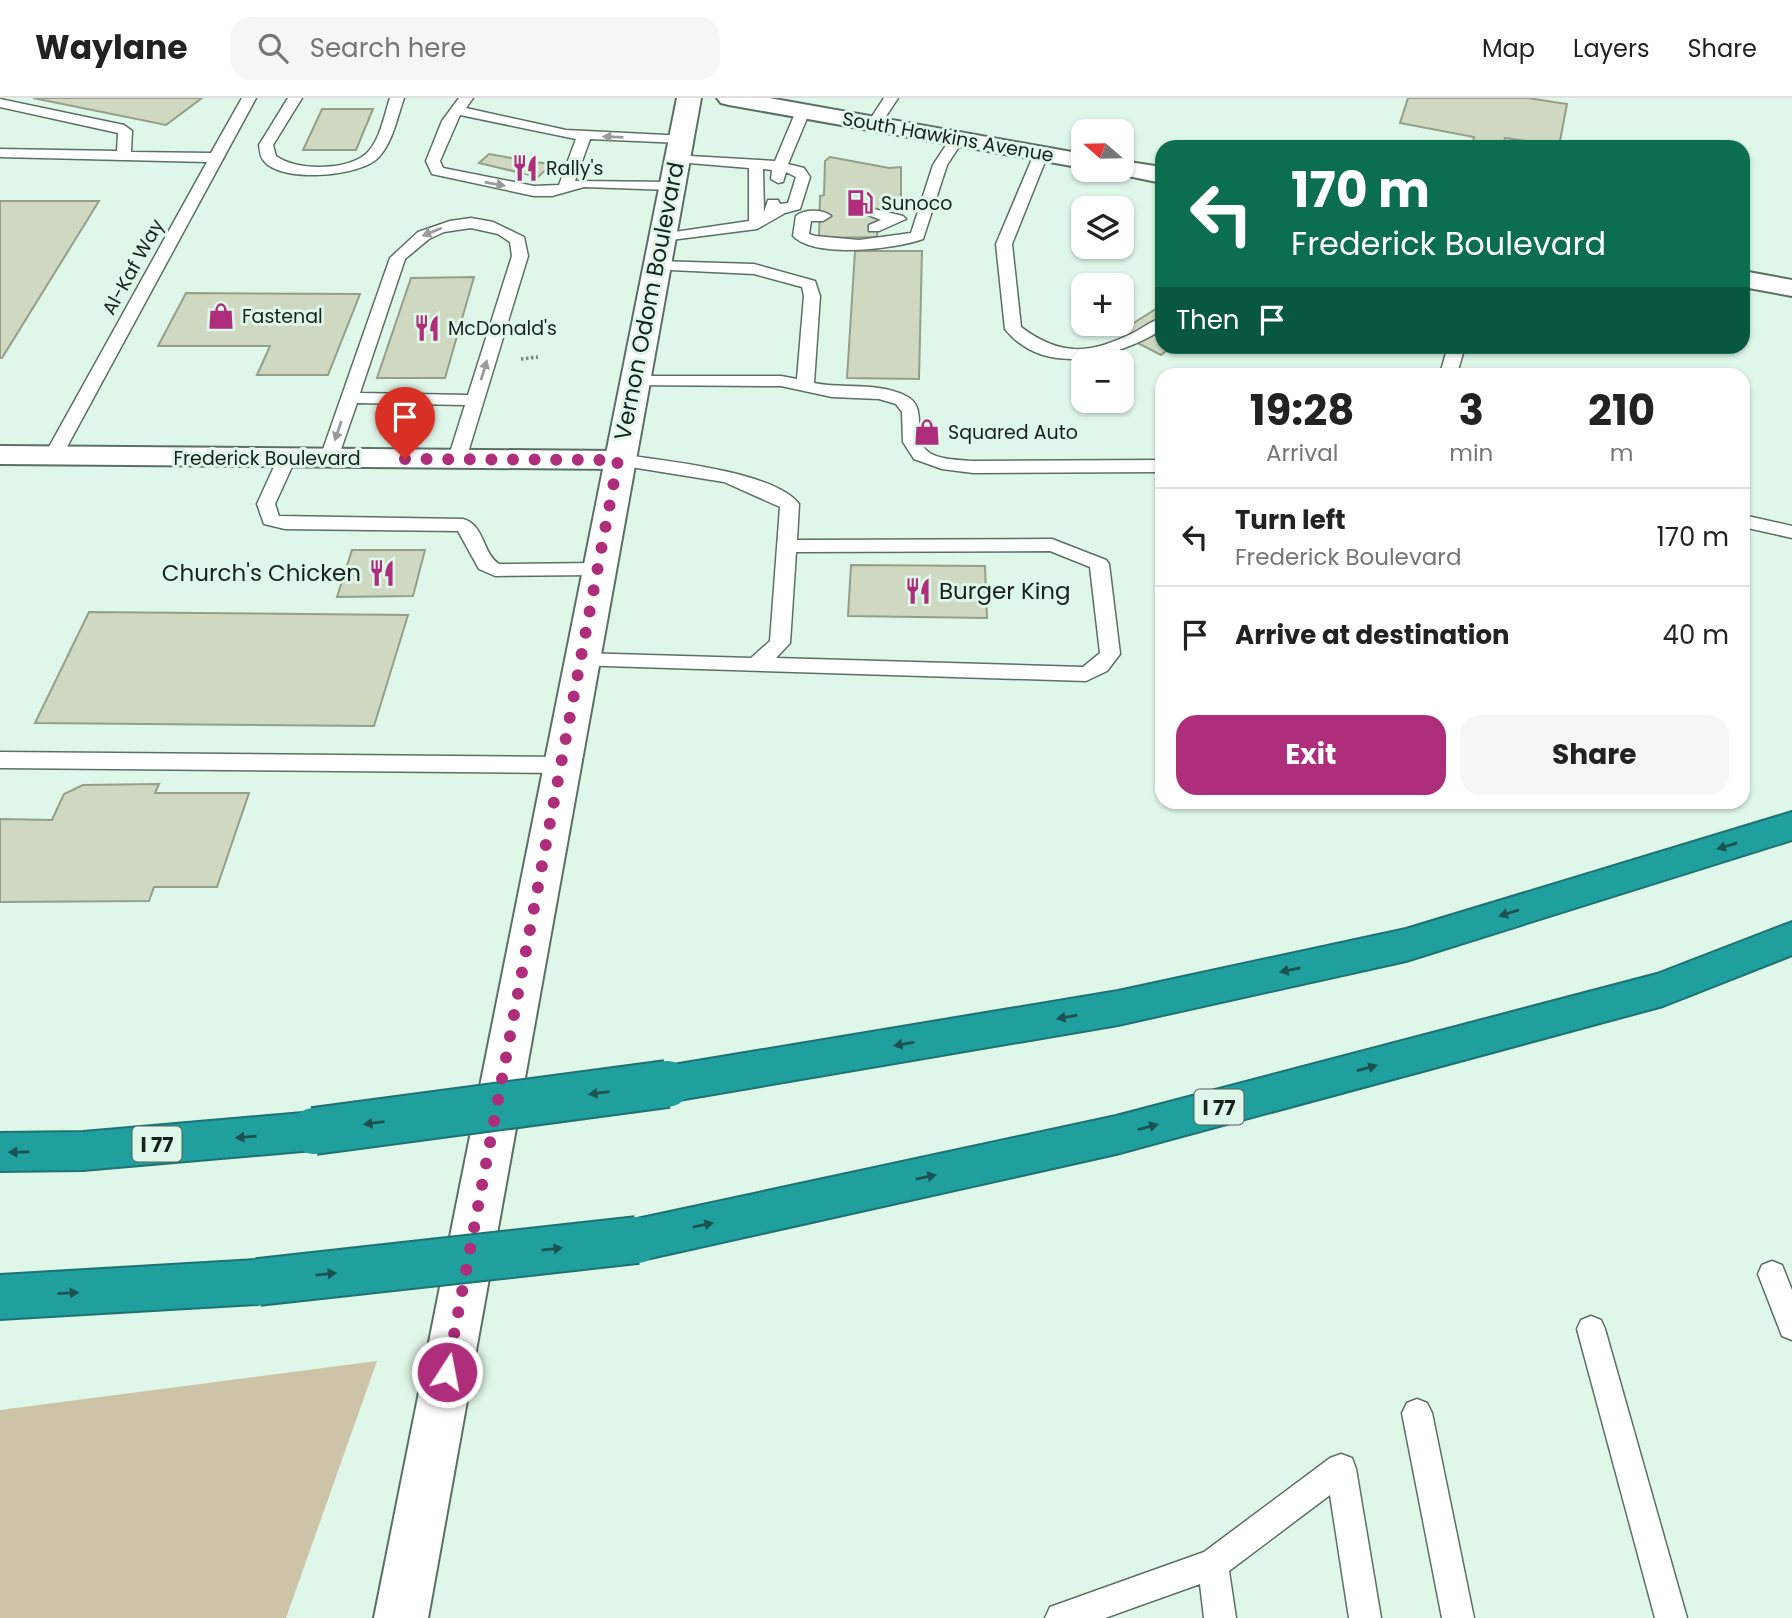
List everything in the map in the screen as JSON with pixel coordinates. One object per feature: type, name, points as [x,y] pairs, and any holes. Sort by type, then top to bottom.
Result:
[{"type":"highway","name":"I 77","points":[[0,1152],[83,1151],[314,1131],[667,1084],[1118,1008],[1406,945],[1792,825]]},
{"type":"highway","name":"I 77","points":[[0,1297],[258,1282],[637,1240],[1116,1135],[1663,989],[1792,938]]},
{"type":"main road","name":"Vernon Odom Boulevard","points":[[401,1618],[597,569],[689,98]]},
{"type":"main road","name":"South Hawkins Avenue","points":[[729,98],[788,105],[874,124],[1071,159]]},
{"type":"main road","points":[[1134,170],[1155,174]]},
{"type":"main road","points":[[1750,280],[1792,288]]},
{"type":"main road","name":"Frederick Boulevard","points":[[0,456],[618,460]]},
{"type":"lane","points":[[246,103],[280,106],[266,145],[269,158],[281,166],[300,169],[349,167],[369,160],[380,147],[397,98]]},
{"type":"lane","points":[[874,124],[891,98]]},
{"type":"lane","points":[[0,103],[119,128],[125,131],[124,156]]},
{"type":"lane","name":"Al-Kaf Way","points":[[53,456],[246,103]]},
{"type":"lane","points":[[661,239],[795,206],[803,177],[799,171],[785,173],[756,164],[679,148],[584,136],[461,104],[433,161],[437,171],[534,191],[552,191],[584,183],[672,186]]},
{"type":"lane","points":[[785,173],[788,105]]},
{"type":"lane","points":[[566,186],[584,136]]},
{"type":"lane","points":[[802,226],[801,236],[821,243],[888,243],[918,236],[940,165],[957,139]]},
{"type":"lane","points":[[0,153],[216,158]]},
{"type":"lane","points":[[1041,153],[1004,244],[1013,329],[1031,346],[1061,355],[1099,354],[1140,337],[1155,327]]},
{"type":"lane","points":[[756,164],[773,211],[802,226],[822,222]]},
{"type":"lane","points":[[874,221],[924,218]]},
{"type":"lane","points":[[329,458],[398,258],[411,242],[433,229],[462,223],[501,227],[518,240],[520,256],[457,459]]},
{"type":"lane","points":[[656,266],[765,270],[787,273],[809,284],[812,296],[805,384]]},
{"type":"lane","points":[[634,381],[781,381],[805,384],[832,392],[879,394],[902,400],[911,412],[912,442],[920,455],[942,463],[973,467],[1155,466]]},
{"type":"lane","points":[[349,398],[475,400]]},
{"type":"lane","points":[[287,458],[266,504],[271,520],[285,523],[463,525],[470,531],[482,563],[491,570],[502,572],[597,569]]},
{"type":"lane","points":[[618,460],[712,472],[767,489],[790,504],[780,642],[756,665]]},
{"type":"lane","points":[[1750,523],[1792,532]]},
{"type":"lane","points":[[580,660],[1086,674],[1100,666],[1110,654],[1099,564],[1070,551],[1052,545],[787,546]]},
{"type":"lane","points":[[0,760],[561,765]]},
{"type":"lane","points":[[1772,1274],[1792,1327]]},
{"type":"lane","points":[[1591,1329],[1671,1618]]},
{"type":"lane","points":[[1417,1413],[1458,1618]]},
{"type":"lane","points":[[1061,1618],[1213,1564],[1341,1469],[1364,1618]]},
{"type":"lane","points":[[1213,1564],[1220,1618]]},
{"type":"shaded area","points":[[377,1361],[286,1618],[0,1618],[0,1410]]},
{"type":"building","points":[[33,98],[202,98],[166,125]]},
{"type":"building","points":[[1408,98],[1528,98],[1567,104],[1560,140],[1473,140],[1474,137],[1400,123]]},
{"type":"building","points":[[322,109],[373,109],[356,150],[303,150]]},
{"type":"building","name":"Rally's","points":[[489,154],[552,164],[538,177],[479,163]]},
{"type":"building","name":"Sunoco","points":[[830,157],[889,168],[901,167],[901,210],[879,210],[877,237],[819,238],[820,196],[824,195],[825,161]]},
{"type":"building","points":[[0,201],[99,201],[2,358],[0,358]]},
{"type":"building","points":[[855,251],[922,251],[919,379],[847,378]]},
{"type":"building","name":"McDonald's","points":[[474,277],[445,378],[377,378],[411,278]]},
{"type":"building","points":[[186,293],[360,294],[328,375],[257,375],[270,346],[158,346]]},
{"type":"building","points":[[1155,309],[1155,352],[1124,336],[1134,336],[1134,323]]},
{"type":"building","name":"Church's Chicken","points":[[352,550],[425,550],[413,596],[337,597]]},
{"type":"building","name":"Burger King","points":[[851,565],[985,566],[987,618],[848,616]]},
{"type":"building","points":[[89,612],[408,615],[374,726],[35,723]]},
{"type":"building","points":[[159,784],[155,793],[249,793],[217,887],[154,887],[149,901],[0,902],[0,819],[52,820],[64,794],[83,785]]},
{"type":"place","name":"Rally's","points":[[525,168]]},
{"type":"place","name":"Sunoco","points":[[860,203]]},
{"type":"place","name":"Fastenal","points":[[221,316]]},
{"type":"place","name":"McDonald's","points":[[427,328]]},
{"type":"place","name":"Squared Auto","points":[[927,432]]},
{"type":"place","name":"Church's Chicken","points":[[382,573]]},
{"type":"place","name":"Burger King","points":[[918,591]]},
{"type":"route","points":[[405,459],[618,460],[447,1372]]}]
